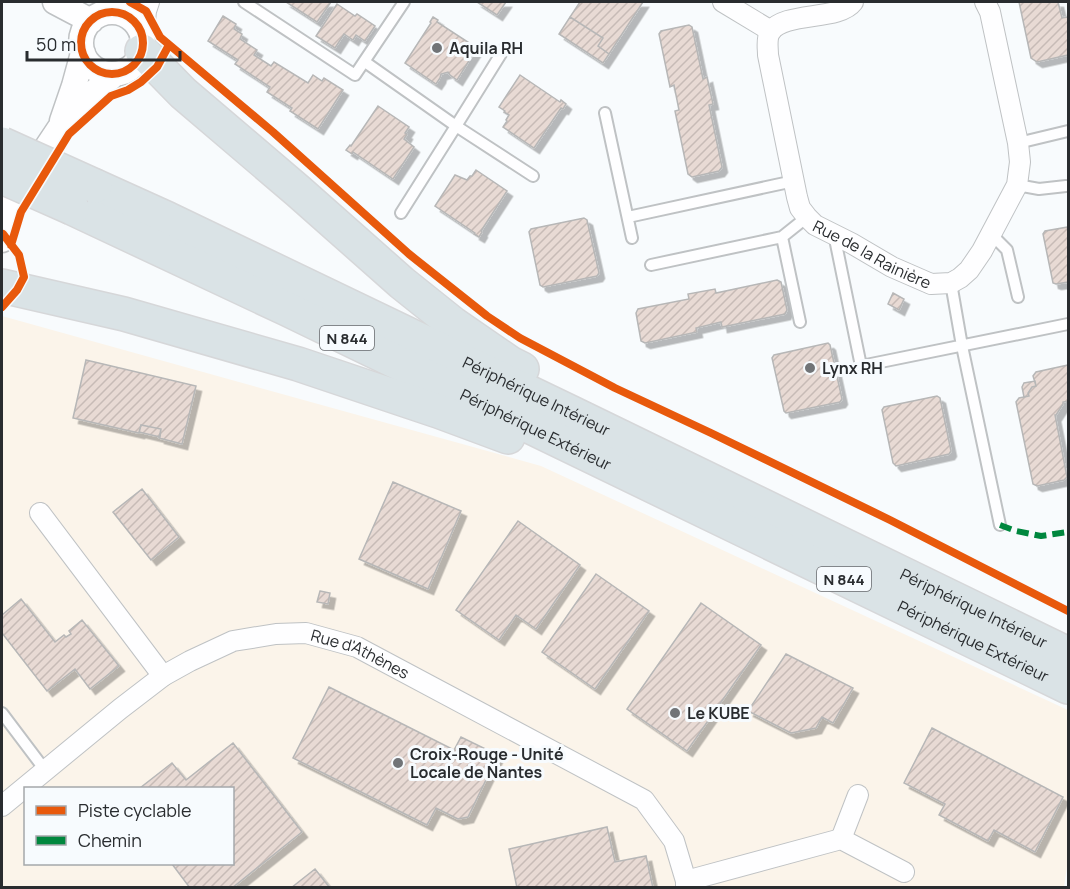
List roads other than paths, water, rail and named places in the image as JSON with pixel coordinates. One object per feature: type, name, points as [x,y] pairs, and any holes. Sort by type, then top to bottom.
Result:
[{"type":"highway","points":[[142,47],[183,93],[402,283],[452,323],[500,356],[549,384],[572,413]]},
{"type":"highway","name":"Périphérique Intérieur","points":[[2,144],[83,197],[168,219],[1068,654]]},
{"type":"highway","name":"Périphérique Extérieur","points":[[4,196],[83,197],[278,304],[1068,687]]},
{"type":"highway","points":[[2,286],[124,314],[298,364],[503,435],[582,469],[621,470]]},
{"type":"street","points":[[55,2],[118,14],[130,19],[139,29],[142,47]]},
{"type":"street","points":[[107,12],[86,27],[81,44],[87,61],[96,70],[115,74],[123,72],[136,62],[142,47],[149,2]]},
{"type":"street","points":[[723,2],[771,31],[795,19],[843,10],[857,3]]},
{"type":"street","name":"Rue de la Rainière","points":[[771,31],[767,41],[768,56],[800,208],[815,225],[892,267],[931,284],[951,283],[969,270],[982,251],[1017,185],[1020,162],[990,12],[985,2]]},
{"type":"street","points":[[59,129],[83,53]]},
{"type":"street","points":[[2,240],[8,220],[4,196],[59,129],[93,93],[115,74]]},
{"type":"street","points":[[40,513],[163,676]]},
{"type":"street","name":"Rue d'Athènes","points":[[25,787],[163,676],[190,661],[233,641],[276,634],[306,633],[357,647],[644,800],[674,841],[686,884]]},
{"type":"street","name":"Rue d'Athènes","points":[[2,806],[24,788]]},
{"type":"street","points":[[842,839],[858,795]]},
{"type":"street","points":[[686,884],[842,839],[904,872]]},
{"type":"lane","points":[[244,2],[355,75],[404,2]]},
{"type":"lane","points":[[401,213],[504,49]]},
{"type":"lane","points":[[365,62],[456,126],[533,176]]},
{"type":"lane","points":[[605,113],[632,238]]},
{"type":"lane","points":[[1018,143],[1068,131]]},
{"type":"lane","points":[[628,217],[794,181]]},
{"type":"lane","points":[[1017,185],[1040,189],[1066,186]]},
{"type":"lane","points":[[651,265],[782,237],[807,217]]},
{"type":"lane","points":[[834,234],[861,366],[1068,324]]},
{"type":"lane","points":[[991,234],[1008,250],[1018,297]]},
{"type":"lane","points":[[782,237],[800,322]]},
{"type":"lane","points":[[951,283],[1000,525]]},
{"type":"lane","points":[[2,713],[45,770]]},
{"type":"place","name":"Aquila RH","points":[[437,48]]},
{"type":"place","name":"Lynx RH","points":[[810,368]]},
{"type":"place","name":"Le KUBE","points":[[675,713]]},
{"type":"place","name":"Croix-Rouge - Unité Locale de Nantes","points":[[398,763]]}]
